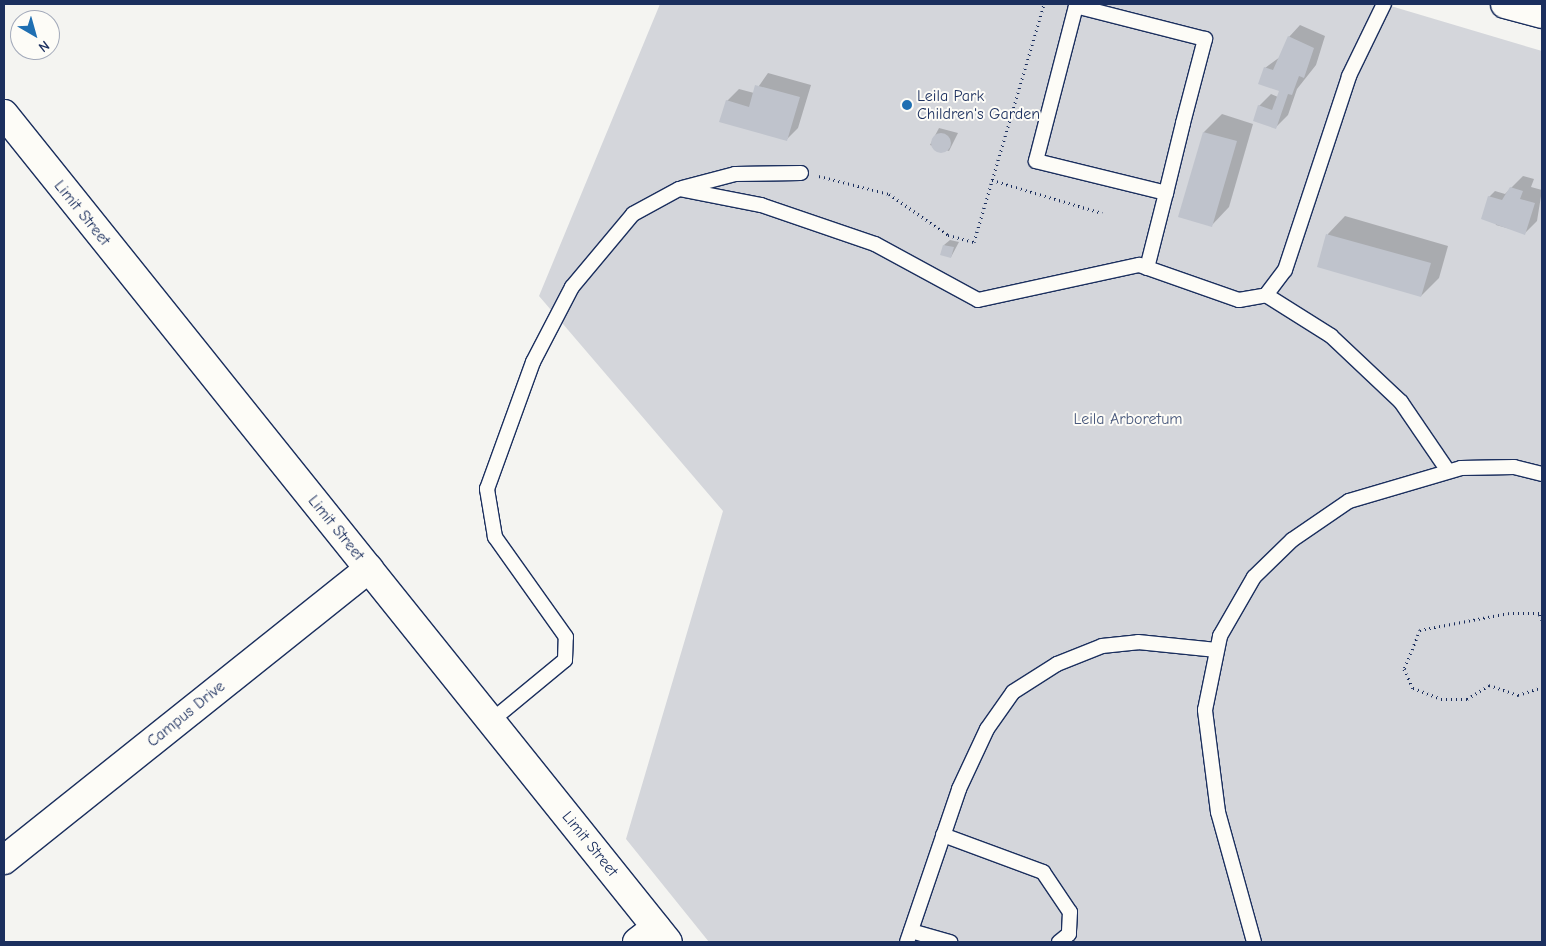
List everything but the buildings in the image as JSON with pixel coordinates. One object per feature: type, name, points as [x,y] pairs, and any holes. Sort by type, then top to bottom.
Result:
[{"type":"main road","points":[[1505,4],[1542,14]]},
{"type":"main road","name":"Limit Street","points":[[4,114],[491,721],[654,937]]},
{"type":"main road","name":"Campus Drive","points":[[4,860],[369,569]]},
{"type":"lane","points":[[679,189],[761,205],[875,244],[978,300],[1140,265],[1239,300],[1266,295],[1285,270],[1349,76],[1384,4]]},
{"type":"lane","points":[[1147,268],[1166,193],[1205,39],[1076,6],[1036,161],[1166,193]]},
{"type":"lane","points":[[491,721],[566,660],[566,638],[495,537],[487,489],[533,362],[572,288],[633,214],[679,189],[735,174],[801,173]]},
{"type":"lane","points":[[1266,295],[1331,336],[1401,402],[1448,472]]},
{"type":"lane","points":[[1254,942],[1217,802],[1205,710],[1220,636],[1254,577],[1292,540],[1349,501],[1448,472],[1514,467],[1542,474]]},
{"type":"lane","points":[[950,942],[909,937],[943,835],[987,729],[1013,692],[1057,664],[1102,646],[1138,642],[1217,650]]},
{"type":"lane","points":[[943,835],[1043,872],[1070,912],[1069,934],[1059,942]]},
{"type":"path","points":[[801,173],[889,194],[948,235],[974,242],[1044,4]]},
{"type":"path","points":[[992,180],[1102,213]]},
{"type":"path","points":[[1542,620],[1541,612],[1509,613],[1420,630],[1404,668],[1412,688],[1441,699],[1467,699],[1489,685],[1518,695],[1542,688]]},
{"type":"green space","name":"Leila Arboretum","points":[[660,4],[1384,4],[1542,51],[1542,942],[709,942],[626,839],[723,511],[539,296]]},
{"type":"place","name":"Leila Park Children's Garden","points":[[907,105]]}]
